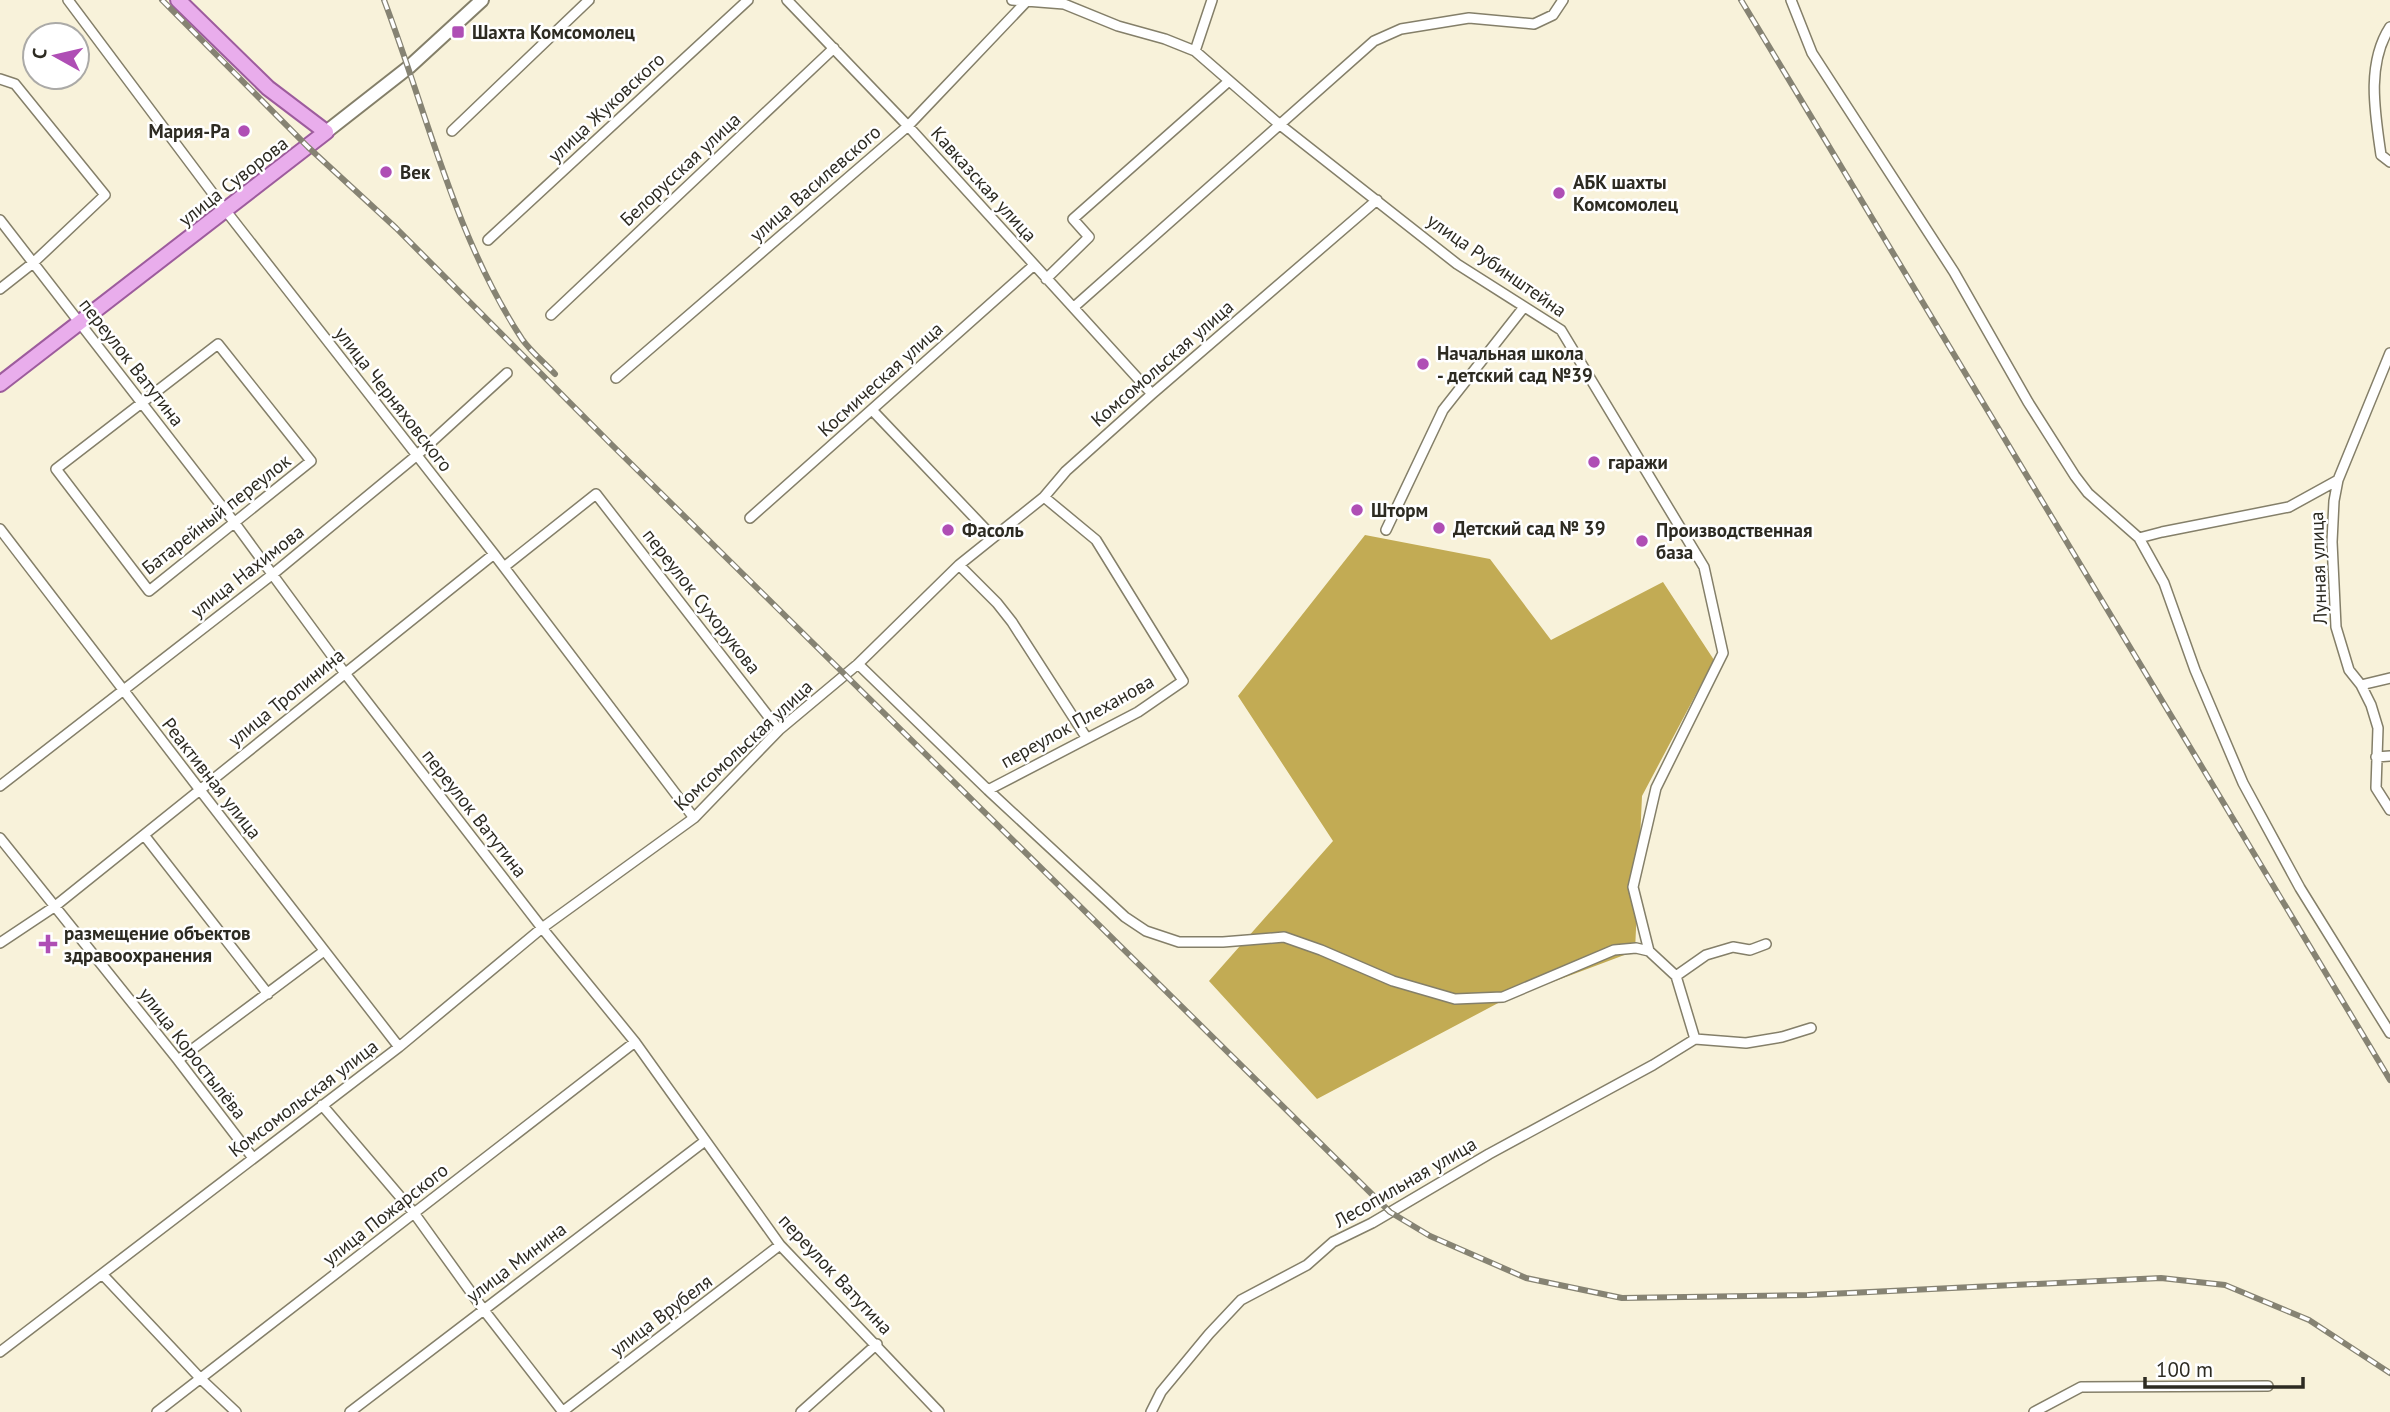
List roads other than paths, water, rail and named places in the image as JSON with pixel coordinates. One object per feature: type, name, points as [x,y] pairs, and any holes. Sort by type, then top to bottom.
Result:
[{"type":"main road","points":[[178,0],[268,88],[326,132]]},
{"type":"main road","name":"улица Суворова","points":[[0,384],[326,132]]},
{"type":"street","name":"улица Черняховского","points":[[68,0],[226,211],[494,554],[695,818]]},
{"type":"street","name":"улица Суворова","points":[[326,132],[410,67],[482,0]]},
{"type":"street","points":[[452,131],[589,0]]},
{"type":"street","name":"улица Жуковского","points":[[488,240],[748,0]]},
{"type":"street","name":"Кавказская улица","points":[[787,0],[908,126],[1152,394]]},
{"type":"street","name":"улица Рубинштейна","points":[[1012,0],[1064,4],[1118,26],[1165,39],[1195,51],[1279,124],[1457,264],[1561,330],[1704,567],[1723,653],[1656,788],[1633,887],[1649,951]]},
{"type":"street","points":[[1195,51],[1212,0]]},
{"type":"street","points":[[1074,307],[1374,41],[1401,29],[1469,18],[1534,24],[1553,15],[1563,0]]},
{"type":"street","points":[[1791,0],[1812,53],[1954,272],[2075,477],[2088,493],[2139,538],[2164,583],[2195,670],[2243,783],[2300,888],[2390,1033]]},
{"type":"street","name":"улица Василевского","points":[[616,378],[908,126],[1025,3]]},
{"type":"street","points":[[2390,27],[2381,41],[2373,99],[2381,155],[2390,162]]},
{"type":"street","name":"Белорусская улица","points":[[551,315],[834,48]]},
{"type":"street","points":[[0,79],[15,84],[105,195],[33,263],[0,289]]},
{"type":"street","points":[[1046,279],[1089,237],[1073,219],[1229,80]]},
{"type":"street","name":"Комсомольская улица","points":[[0,1352],[399,1047],[542,928],[695,818],[779,730],[858,664],[959,565],[1044,497],[1066,471],[1152,394],[1377,200]]},
{"type":"street","name":"переулок Ватутина","points":[[0,220],[234,522],[344,672],[542,928],[635,1042],[780,1245],[939,1412]]},
{"type":"street","name":"Космическая улица","points":[[750,517],[1033,266]]},
{"type":"street","points":[[1386,530],[1443,410],[1524,307]]},
{"type":"street","name":"Батарейный переулок","points":[[218,344],[311,461],[234,522],[149,591],[56,469],[218,344]]},
{"type":"street","name":"Лунная улица","points":[[2390,353],[2338,480],[2332,542],[2336,627],[2348,670],[2361,685],[2378,728],[2376,788],[2390,810]]},
{"type":"street","name":"улица Нахимова","points":[[0,786],[273,574],[416,456],[507,373]]},
{"type":"street","points":[[872,410],[992,536]]},
{"type":"street","points":[[2139,538],[2289,507],[2338,480]]},
{"type":"street","name":"переулок Сухорукова","points":[[504,567],[596,494],[779,730]]},
{"type":"street","name":"переулок Плеханова","points":[[988,790],[1138,712],[1183,681],[1096,540],[1044,497]]},
{"type":"street","name":"Реактивная улица","points":[[0,529],[399,1047]]},
{"type":"street","name":"улица Тропинина","points":[[0,943],[54,907],[494,554]]},
{"type":"street","points":[[959,565],[1012,622],[1086,737]]},
{"type":"street","points":[[858,664],[988,790],[1125,917],[1146,931],[1179,942],[1284,937],[1393,981],[1455,999],[1503,997],[1614,950],[1636,948],[1649,951],[1676,976],[1695,1039],[1746,1043],[1782,1037],[1811,1028]]},
{"type":"street","points":[[2361,685],[2390,678]]},
{"type":"street","points":[[2376,757],[2390,757]]},
{"type":"street","points":[[144,835],[268,994]]},
{"type":"street","name":"улица Коростылёва","points":[[0,838],[253,1158]]},
{"type":"street","points":[[1676,976],[1706,955],[1733,947],[1749,950],[1766,944]]},
{"type":"street","points":[[178,1060],[324,951]]},
{"type":"street","name":"Лесопильная улица","points":[[1151,1412],[1161,1392],[1241,1300],[1307,1265],[1333,1242],[1653,1065],[1695,1039]]},
{"type":"street","name":"улица Пожарского","points":[[156,1412],[201,1380],[635,1042]]},
{"type":"street","points":[[322,1104],[414,1213],[483,1309],[563,1412]]},
{"type":"street","name":"улица Минина","points":[[349,1412],[705,1141]]},
{"type":"street","name":"улица Врубеля","points":[[563,1412],[780,1245]]},
{"type":"street","points":[[102,1275],[201,1380],[236,1412]]},
{"type":"street","points":[[801,1412],[877,1344]]},
{"type":"street","points":[[2034,1412],[2081,1387],[2268,1386]]},
{"type":"railway","points":[[162,0],[308,147],[396,228],[611,444],[1390,1212],[1430,1236],[1526,1278],[1622,1298],[1808,1295],[2161,1278],[2225,1285],[2309,1320],[2390,1373]]},
{"type":"railway","points":[[384,0],[444,174],[478,259],[522,339],[555,374]]},
{"type":"railway","points":[[1741,0],[2390,1080]]},
{"type":"place","name":"Шахта Комсомолец","points":[[458,32]]},
{"type":"place","name":"Мария-Ра","points":[[244,131]]},
{"type":"place","name":"Век","points":[[386,172]]},
{"type":"place","name":"АБК шахты Комсомолец","points":[[1559,193]]},
{"type":"place","name":"Начальная школа - детский сад №39","points":[[1423,364]]},
{"type":"place","name":"гаражи","points":[[1594,462]]},
{"type":"place","name":"Шторм","points":[[1357,510]]},
{"type":"place","name":"Детский сад № 39","points":[[1439,528]]},
{"type":"place","name":"Фасоль","points":[[948,530]]},
{"type":"place","name":"Производственная база","points":[[1642,541]]},
{"type":"place","name":"размещение объектов здравоохранения","points":[[48,944]]}]
